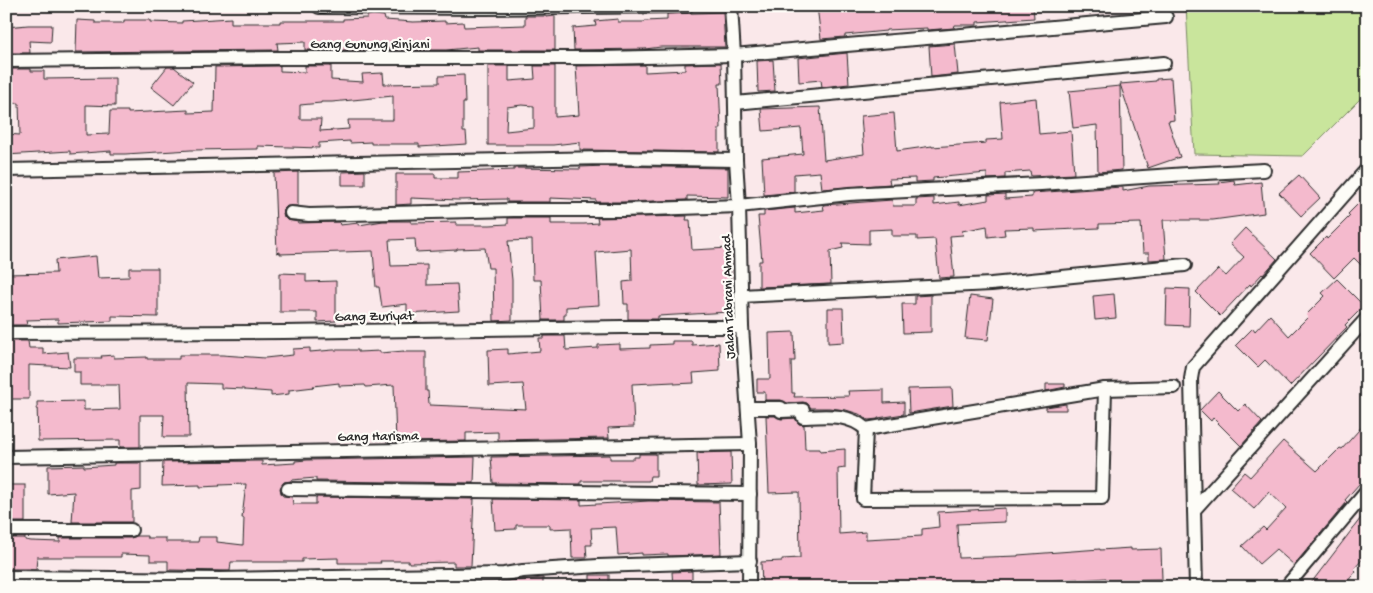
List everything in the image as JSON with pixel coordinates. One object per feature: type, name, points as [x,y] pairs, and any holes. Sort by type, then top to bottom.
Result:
[{"type":"street","points":[[319,7],[687,6]]},
{"type":"street","name":"Jalan Tabrani Ahmad","points":[[731,6],[742,327],[750,444],[750,587]]},
{"type":"street","name":"Gang Gunung Rinjani","points":[[6,60],[602,58],[734,55],[1166,17]]},
{"type":"street","points":[[735,104],[1164,63]]},
{"type":"street","points":[[6,170],[605,158],[736,160]]},
{"type":"street","points":[[1196,587],[1191,379],[1193,367],[1367,169]]},
{"type":"street","points":[[291,213],[309,215],[504,210],[622,210],[739,206],[849,194],[1264,170]]},
{"type":"street","points":[[741,296],[991,284],[1186,266]]},
{"type":"street","points":[[1194,510],[1367,318]]},
{"type":"street","name":"Gang Zuriyat","points":[[6,333],[274,332],[622,326],[742,327]]},
{"type":"street","points":[[866,429],[1105,389],[1174,387]]},
{"type":"street","points":[[866,429],[863,498],[1102,498],[1105,389]]},
{"type":"street","points":[[748,408],[781,408],[781,411],[803,410],[804,417],[841,416],[859,423],[866,429]]},
{"type":"street","name":"Gang Harisma","points":[[6,457],[750,444]]},
{"type":"street","points":[[288,490],[750,494]]},
{"type":"street","points":[[1286,587],[1367,491]]},
{"type":"street","points":[[6,530],[131,530]]},
{"type":"street","points":[[6,577],[221,579],[495,574],[598,566],[750,560]]},
{"type":"green space","points":[[1186,6],[1367,6],[1367,92],[1303,156],[1194,154]]},
{"type":"building","points":[[817,6],[1033,6],[1034,18],[977,22],[977,25],[955,25],[954,28],[886,30],[821,39]]},
{"type":"building","points":[[723,12],[725,47],[574,50],[573,28],[596,26],[595,21],[618,19],[618,22],[645,22],[667,20],[667,14]]},
{"type":"building","points":[[367,16],[384,16],[385,20],[463,22],[464,27],[525,25],[525,16],[555,16],[555,50],[478,50],[478,47],[446,50],[391,50],[391,48],[378,50],[305,50],[305,42],[277,43],[278,50],[76,52],[77,20],[95,21],[95,23],[124,23],[124,20],[150,20],[150,22],[182,23],[182,21],[231,18],[231,23],[280,23],[280,21],[343,21],[343,19],[367,18]]},
{"type":"building","points":[[52,25],[51,42],[29,41],[30,53],[8,53],[6,27]]},
{"type":"building","points":[[955,44],[958,74],[931,77],[929,46]]},
{"type":"building","points":[[847,53],[849,84],[822,87],[821,80],[799,82],[798,58]]},
{"type":"building","points":[[773,60],[775,91],[758,92],[757,61]]},
{"type":"building","points":[[721,63],[722,84],[719,84],[721,128],[719,128],[719,152],[580,150],[580,142],[553,145],[488,145],[488,66],[509,66],[509,81],[535,79],[534,66],[555,66],[555,117],[579,115],[576,66],[645,65],[645,72],[685,70],[685,64]],"holes":[[[534,106],[534,128],[506,131],[507,107]]]},
{"type":"building","points":[[280,66],[280,71],[305,72],[305,66],[331,66],[331,80],[363,82],[362,74],[383,73],[384,84],[439,83],[439,76],[464,75],[463,132],[466,132],[467,144],[419,147],[419,144],[371,144],[371,142],[350,143],[350,141],[319,143],[319,148],[258,146],[258,149],[191,150],[125,154],[111,154],[111,151],[70,154],[70,151],[6,155],[6,134],[20,135],[19,103],[6,104],[6,76],[9,76],[9,69],[44,71],[44,79],[115,78],[115,106],[86,105],[86,135],[109,134],[110,111],[128,111],[128,113],[188,110],[188,113],[214,112],[215,67]],"holes":[[[393,96],[393,120],[348,120],[349,129],[320,131],[321,119],[300,119],[300,105]]]},
{"type":"building","points":[[167,67],[174,67],[193,82],[174,105],[151,87]]},
{"type":"building","points":[[1171,78],[1174,120],[1168,121],[1180,157],[1148,168],[1120,84]]},
{"type":"building","points":[[1120,86],[1122,170],[1098,172],[1097,125],[1073,128],[1069,91]]},
{"type":"building","points":[[1036,98],[1039,134],[1071,131],[1074,174],[1031,176],[1030,171],[1005,173],[1005,178],[987,179],[987,173],[933,178],[933,181],[915,182],[915,178],[889,179],[890,184],[822,189],[820,172],[794,174],[794,192],[764,195],[762,158],[803,154],[801,128],[763,131],[761,109],[820,107],[824,160],[864,154],[861,116],[894,113],[897,151],[932,146],[986,143],[986,140],[1003,139],[1000,102]]},
{"type":"building","points":[[580,167],[728,168],[728,197],[687,196],[687,200],[622,202],[550,198],[550,202],[507,202],[507,199],[458,200],[411,198],[411,204],[396,205],[396,174],[435,174],[435,178],[458,178],[458,172],[514,170],[514,168],[580,169]]},
{"type":"building","points":[[365,171],[365,185],[342,185],[342,172]]},
{"type":"building","points":[[298,172],[298,206],[287,206],[283,213],[287,220],[298,223],[339,222],[340,225],[359,223],[359,225],[383,221],[411,221],[411,223],[456,222],[456,225],[490,225],[508,224],[508,218],[551,218],[551,224],[584,224],[598,223],[597,218],[687,216],[686,220],[690,220],[692,250],[729,248],[731,287],[727,287],[729,312],[658,316],[658,319],[628,319],[628,304],[624,304],[623,282],[632,281],[631,249],[596,252],[599,305],[566,307],[564,320],[543,320],[541,280],[533,280],[532,240],[508,241],[512,280],[512,320],[494,321],[493,268],[488,268],[485,248],[416,252],[415,239],[389,240],[391,266],[427,265],[427,285],[457,284],[459,311],[407,314],[407,304],[382,307],[379,287],[376,287],[373,251],[277,253],[274,173]]},
{"type":"building","points":[[1299,175],[1320,198],[1301,216],[1279,193]]},
{"type":"building","points":[[1234,180],[1235,185],[1261,182],[1264,213],[1213,220],[1163,220],[1166,259],[1149,260],[1149,253],[1143,253],[1141,223],[1099,224],[1099,228],[1034,231],[1034,228],[1004,229],[1005,235],[988,237],[987,226],[962,231],[963,235],[950,236],[954,277],[939,278],[935,239],[917,240],[917,236],[892,236],[892,229],[869,230],[869,244],[842,243],[843,248],[830,251],[831,284],[759,287],[759,261],[762,261],[758,216],[764,216],[764,211],[795,208],[795,213],[824,210],[823,205],[892,200],[893,206],[916,206],[916,199],[934,198],[934,205],[959,202],[959,205],[988,200],[988,195],[1005,194],[1005,199],[1032,197],[1032,193],[1122,187],[1123,191],[1149,186],[1220,184],[1219,182]]},
{"type":"building","points":[[1360,202],[1367,209],[1367,271],[1354,258],[1334,278],[1310,253],[1350,216],[1348,214]]},
{"type":"building","points":[[1245,228],[1277,259],[1220,316],[1196,292],[1218,269],[1226,276],[1244,257],[1230,244]]},
{"type":"building","points":[[96,256],[98,278],[129,277],[129,268],[158,268],[158,317],[112,316],[112,321],[58,323],[58,319],[26,320],[27,325],[6,325],[6,274],[56,273],[55,260]]},
{"type":"building","points":[[280,273],[306,274],[306,282],[336,281],[336,321],[317,322],[317,312],[280,312]]},
{"type":"building","points":[[1337,279],[1364,306],[1345,325],[1347,327],[1290,386],[1265,360],[1258,367],[1236,345],[1253,328],[1255,331],[1270,315],[1289,336],[1325,296],[1322,293]]},
{"type":"building","points":[[1167,288],[1190,289],[1189,326],[1166,325]]},
{"type":"building","points":[[1114,294],[1116,318],[1095,320],[1093,296]]},
{"type":"building","points":[[931,295],[931,332],[903,333],[902,304],[915,304],[915,296]]},
{"type":"building","points":[[970,296],[993,299],[988,340],[965,338]]},
{"type":"building","points":[[828,308],[843,308],[844,342],[828,343]]},
{"type":"building","points":[[794,332],[795,361],[791,361],[792,393],[795,393],[794,397],[849,396],[848,391],[884,390],[884,403],[904,402],[904,414],[868,420],[859,414],[846,410],[811,408],[807,403],[803,402],[787,403],[781,400],[765,400],[765,392],[757,392],[757,379],[770,379],[769,333]]},
{"type":"building","points":[[544,336],[565,336],[566,350],[598,348],[598,345],[620,344],[620,349],[650,348],[650,345],[672,344],[672,341],[692,341],[692,345],[719,343],[720,371],[693,373],[694,383],[632,384],[634,427],[608,428],[609,438],[498,440],[498,432],[466,433],[466,441],[396,442],[394,385],[366,387],[365,385],[339,386],[339,383],[289,390],[289,394],[271,396],[271,392],[221,388],[221,384],[188,383],[189,437],[163,437],[164,415],[140,415],[140,447],[120,447],[120,440],[38,441],[37,402],[84,401],[84,410],[120,409],[119,385],[80,385],[80,372],[74,372],[74,358],[102,358],[101,356],[114,355],[114,358],[147,357],[147,359],[179,359],[179,355],[222,355],[265,358],[293,355],[293,349],[310,348],[310,352],[358,350],[358,352],[380,351],[380,353],[426,352],[426,391],[428,391],[429,405],[526,409],[523,384],[489,386],[488,350],[508,349],[508,354],[540,351],[539,338],[544,338]]},
{"type":"building","points":[[6,341],[28,341],[29,348],[43,348],[43,354],[68,352],[70,367],[29,365],[29,399],[6,399]]},
{"type":"building","points":[[1046,384],[1065,384],[1065,387],[1046,391]]},
{"type":"building","points":[[952,388],[953,406],[909,413],[908,389]]},
{"type":"building","points":[[1218,391],[1238,411],[1245,404],[1262,422],[1241,446],[1213,418],[1211,421],[1200,410]]},
{"type":"building","points":[[1066,404],[1066,410],[1046,410],[1046,407]]},
{"type":"building","points":[[766,416],[775,416],[781,419],[795,418],[799,424],[804,425],[805,449],[820,449],[820,451],[845,449],[845,468],[838,469],[839,534],[866,532],[866,539],[922,536],[922,529],[939,527],[938,512],[1005,508],[1005,522],[957,524],[959,558],[1018,556],[1100,549],[1161,549],[1162,579],[1078,579],[1043,581],[1043,584],[1020,585],[995,585],[995,581],[948,583],[948,587],[762,587],[761,562],[800,558],[799,492],[769,493]]},
{"type":"building","points":[[1367,421],[1367,475],[1345,500],[1347,502],[1294,565],[1276,549],[1259,564],[1242,546],[1263,527],[1266,530],[1286,508],[1269,492],[1254,509],[1230,488],[1244,472],[1250,477],[1283,441],[1317,471],[1340,448],[1342,449]]},
{"type":"building","points":[[731,452],[732,484],[698,485],[697,453]]},
{"type":"building","points":[[639,454],[656,454],[656,476],[650,476],[649,481],[581,481],[581,484],[493,483],[491,457],[610,455],[610,459],[634,459],[634,457],[639,457]]},
{"type":"building","points":[[475,457],[474,483],[316,481],[316,478],[291,480],[284,482],[280,488],[283,496],[292,497],[293,504],[316,504],[316,497],[474,499],[471,566],[454,566],[454,562],[409,563],[409,561],[380,561],[381,563],[338,563],[338,558],[302,559],[302,562],[231,562],[230,571],[168,570],[168,561],[150,561],[150,555],[121,554],[121,557],[37,557],[36,569],[6,569],[6,538],[60,542],[60,538],[131,538],[147,536],[147,538],[166,538],[166,542],[198,542],[199,537],[217,537],[217,542],[243,545],[244,518],[242,518],[246,484],[200,487],[200,485],[162,486],[163,462],[262,461],[262,465],[295,463],[295,461],[307,460]]},
{"type":"building","points":[[114,463],[141,463],[141,490],[132,491],[132,522],[72,522],[74,492],[48,494],[48,466],[84,465],[84,467],[114,465]]},
{"type":"building","points":[[6,485],[25,485],[25,522],[6,522]]},
{"type":"building","points":[[493,499],[581,500],[581,505],[649,501],[719,502],[721,554],[668,556],[668,554],[642,555],[642,553],[618,555],[616,527],[591,528],[592,545],[586,545],[587,558],[572,558],[571,528],[550,529],[550,525],[516,525],[516,529],[495,530]]},
{"type":"building","points":[[1367,510],[1367,554],[1354,569],[1356,571],[1343,587],[1308,587]]},
{"type":"building","points":[[692,571],[692,587],[673,587],[672,572]]},
{"type":"building","points":[[590,575],[609,575],[609,587],[590,587]]},
{"type":"building","points":[[543,578],[543,587],[498,587],[498,582]]}]
